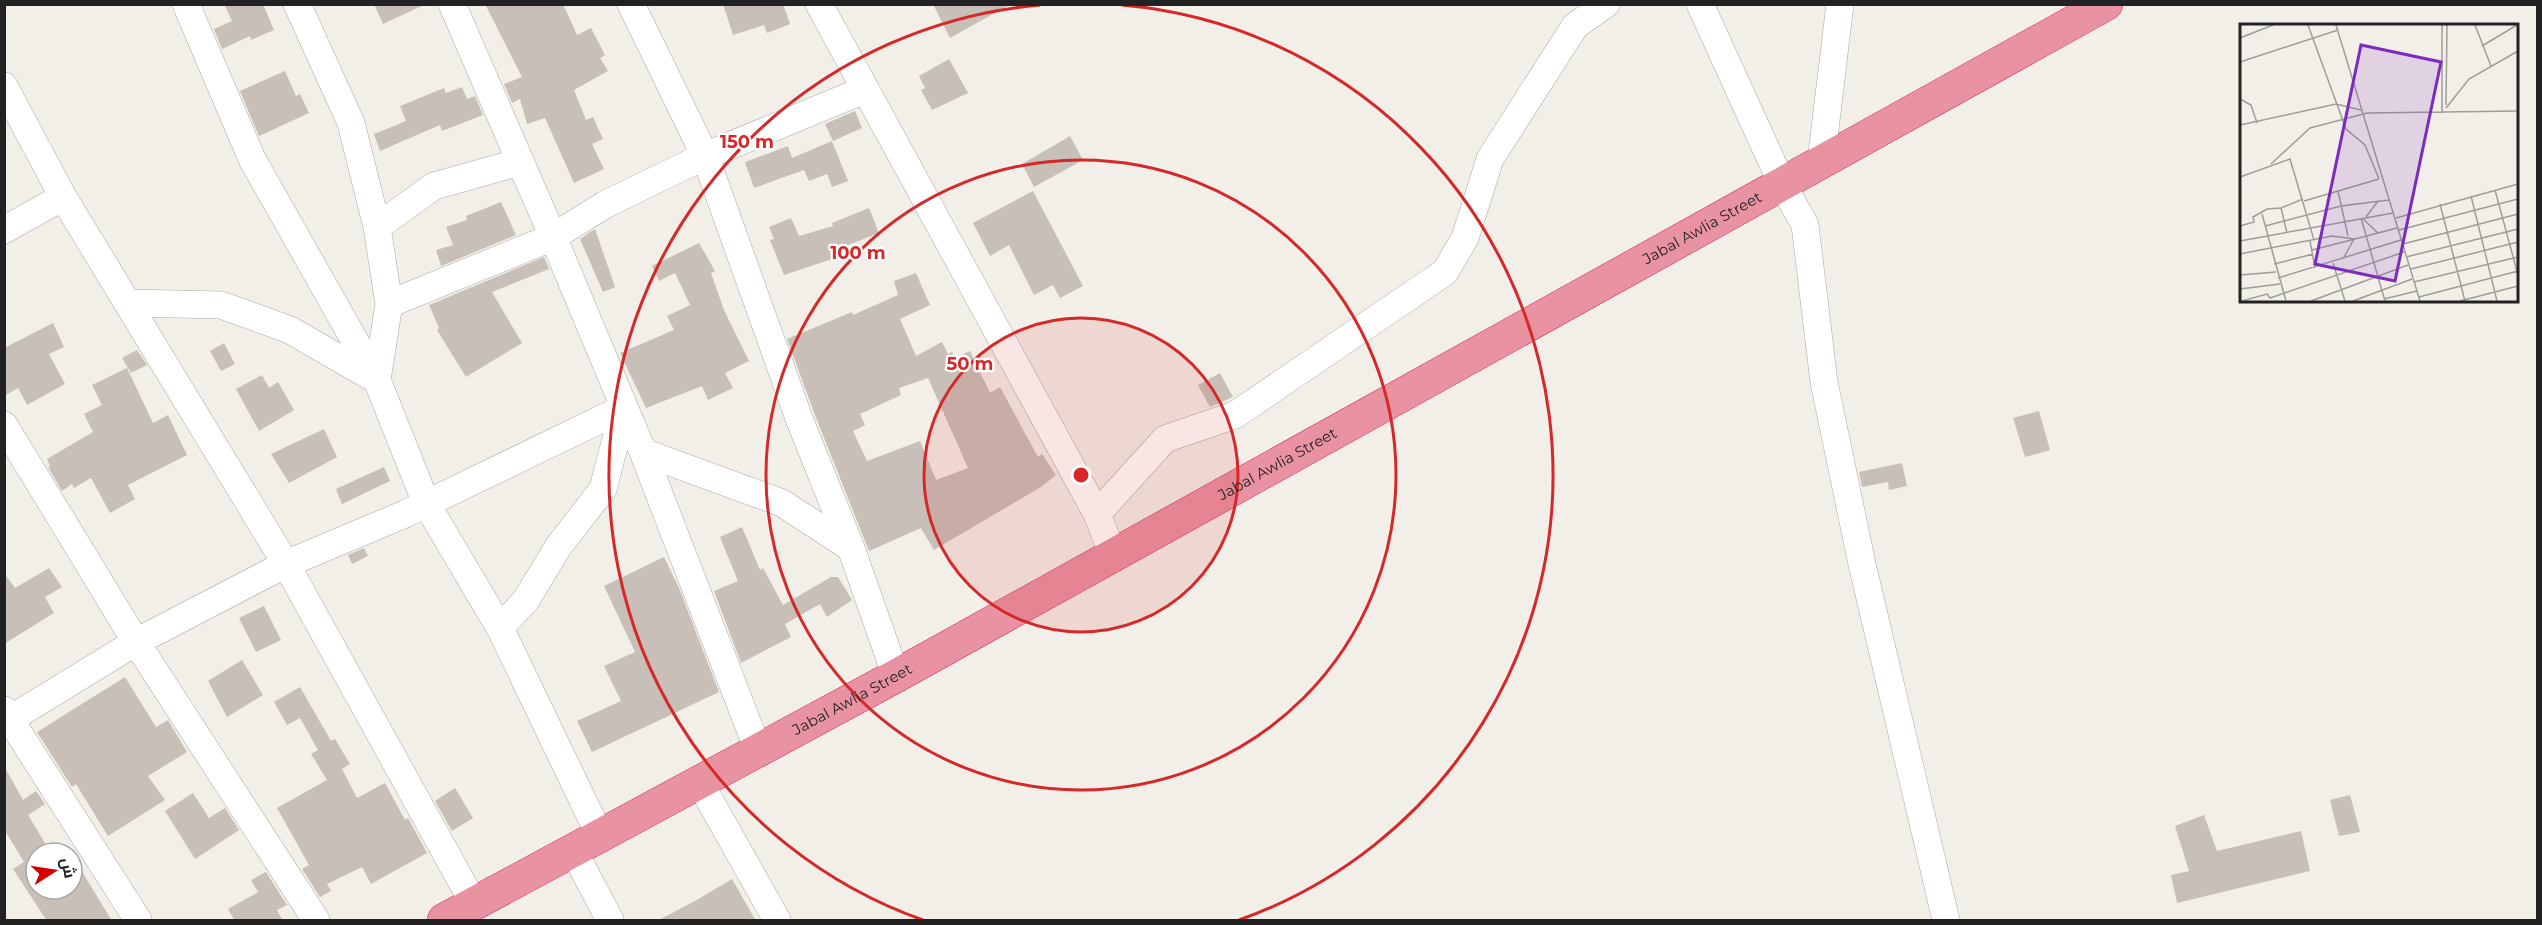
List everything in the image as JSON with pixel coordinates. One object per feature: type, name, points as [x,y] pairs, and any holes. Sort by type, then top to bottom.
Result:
[{"type":"highway","name":"Jabal Awlia Street","points":[[444,921],[896,676],[2106,4]]},
{"type":"street","points":[[186,4],[252,159],[376,380],[426,503],[500,628],[587,843],[610,921]]},
{"type":"street","points":[[297,4],[351,123],[376,227],[389,304],[376,380]]},
{"type":"street","points":[[452,4],[624,408],[758,750]]},
{"type":"street","points":[[631,4],[705,156],[800,422],[851,548],[896,676]]},
{"type":"street","points":[[819,4],[1098,514],[1113,555]]},
{"type":"street","points":[[1098,514],[1165,439],[1235,415],[1445,272],[1465,238],[1490,159],[1575,26],[1606,4]]},
{"type":"street","points":[[1700,4],[1782,184],[1805,225],[1824,382],[1862,564],[1946,921]]},
{"type":"street","points":[[1821,162],[1840,4]]},
{"type":"street","points":[[4,86],[63,197],[286,564],[474,904]]},
{"type":"street","points":[[389,304],[553,237],[606,204],[705,156],[864,90]]},
{"type":"street","points":[[376,227],[434,186],[520,162]]},
{"type":"street","points":[[4,230],[63,197]]},
{"type":"street","points":[[127,303],[221,305],[290,330],[376,380]]},
{"type":"street","points":[[138,921],[7,717],[136,642],[286,564],[426,503],[624,408]]},
{"type":"street","points":[[500,628],[526,600],[558,547],[603,489],[624,408]]},
{"type":"street","points":[[4,425],[136,642],[316,921]]},
{"type":"street","points":[[642,452],[782,503],[851,548]]},
{"type":"street","points":[[700,783],[777,921]]},
{"type":"building","points":[[224,4],[263,4],[274,30],[251,40],[250,36],[222,49],[214,29],[232,21]]},
{"type":"building","points":[[374,4],[426,4],[383,24]]},
{"type":"building","points":[[485,4],[563,4],[577,35],[591,28],[605,55],[600,58],[608,71],[574,90],[586,120],[593,117],[603,139],[592,144],[604,169],[574,183],[545,118],[527,124],[520,99],[512,103],[504,84],[522,77]]},
{"type":"building","points":[[723,4],[783,4],[790,24],[767,33],[764,25],[733,35]]},
{"type":"building","points":[[933,4],[1011,4],[950,38]]},
{"type":"building","points":[[949,59],[968,93],[932,110],[921,90],[925,88],[919,76]]},
{"type":"building","points":[[285,71],[296,96],[300,94],[309,113],[259,136],[240,91]]},
{"type":"building","points":[[462,87],[467,99],[475,96],[483,115],[442,131],[440,125],[380,151],[374,134],[406,121],[400,106],[444,88],[446,93]]},
{"type":"building","points":[[855,111],[862,128],[833,141],[825,124]]},
{"type":"building","points":[[1070,136],[1083,160],[1034,187],[1022,164]]},
{"type":"building","points":[[832,141],[848,181],[832,187],[827,174],[809,181],[804,170],[754,188],[745,162],[788,146],[792,158]]},
{"type":"building","points":[[1033,191],[1083,286],[1060,298],[1053,285],[1034,295],[1009,245],[990,256],[973,223]]},
{"type":"building","points":[[501,202],[516,235],[441,266],[436,250],[453,245],[446,227],[467,220],[466,216]]},
{"type":"building","points":[[869,208],[879,233],[830,252],[832,259],[784,275],[770,240],[774,239],[769,227],[791,218],[799,236],[833,226],[832,223]]},
{"type":"building","points":[[595,229],[615,287],[603,292],[580,239]]},
{"type":"building","points":[[699,243],[715,271],[711,273],[724,310],[749,361],[725,373],[733,388],[708,400],[702,386],[646,408],[620,353],[674,330],[667,316],[690,305],[675,273],[659,281],[652,266]]},
{"type":"building","points":[[544,257],[549,269],[492,292],[522,343],[466,377],[437,330],[439,328],[429,305]]},
{"type":"building","points":[[916,273],[930,305],[900,319],[916,356],[942,342],[948,354],[952,352],[955,358],[970,351],[990,393],[1000,387],[1038,457],[1042,454],[1056,475],[1041,487],[934,550],[921,528],[869,551],[787,339],[852,312],[853,315],[898,295],[894,281]],"holes":[[[928,378],[968,468],[936,480],[920,441],[867,461],[853,431],[865,425],[860,414],[901,395],[899,388]]]},
{"type":"building","points":[[53,323],[64,347],[49,354],[65,384],[27,405],[18,388],[4,396],[4,348]]},
{"type":"building","points":[[224,343],[235,364],[221,371],[210,351]]},
{"type":"building","points":[[137,350],[147,365],[131,373],[122,358]]},
{"type":"building","points":[[127,368],[153,423],[168,415],[187,455],[128,485],[135,499],[110,513],[91,478],[74,488],[72,484],[62,491],[48,467],[50,466],[47,459],[93,432],[84,414],[102,405],[92,385]]},
{"type":"building","points":[[1220,373],[1233,397],[1210,407],[1198,385]]},
{"type":"building","points":[[262,375],[269,388],[278,382],[294,410],[259,431],[236,389]]},
{"type":"building","points":[[2039,411],[2050,450],[2025,457],[2013,418]]},
{"type":"building","points":[[324,429],[337,457],[289,483],[271,454]]},
{"type":"building","points":[[1902,463],[1907,486],[1889,490],[1888,482],[1862,487],[1859,472]]},
{"type":"building","points":[[384,467],[390,481],[342,504],[336,489]]},
{"type":"building","points":[[742,527],[760,570],[763,568],[783,605],[831,577],[838,577],[852,600],[827,617],[820,604],[785,624],[791,637],[741,663],[714,591],[738,581],[720,537]]},
{"type":"building","points":[[364,548],[368,556],[352,564],[348,555]]},
{"type":"building","points":[[664,557],[679,588],[719,692],[592,752],[577,721],[621,701],[604,666],[635,652],[604,586]]},
{"type":"building","points":[[49,568],[62,587],[45,597],[54,613],[4,644],[4,573],[15,588]]},
{"type":"building","points":[[264,606],[281,640],[256,652],[239,618]]},
{"type":"building","points":[[242,660],[263,695],[227,717],[208,681]]},
{"type":"building","points":[[125,677],[156,727],[168,720],[187,752],[148,776],[165,800],[108,836],[76,784],[72,787],[37,732]]},
{"type":"building","points":[[300,687],[331,741],[335,739],[350,764],[342,769],[357,798],[385,783],[405,820],[408,818],[427,853],[371,884],[362,867],[327,884],[331,891],[320,897],[302,869],[309,865],[277,808],[327,780],[311,754],[318,750],[300,718],[287,725],[274,702]]},
{"type":"building","points":[[4,766],[23,800],[36,791],[45,804],[28,815],[44,841],[24,841],[24,862],[4,829]]},
{"type":"building","points":[[455,788],[473,818],[452,831],[435,801]]},
{"type":"building","points":[[193,793],[209,818],[225,808],[239,830],[195,859],[165,811]]},
{"type":"building","points":[[2350,795],[2360,832],[2339,836],[2330,800]]},
{"type":"building","points":[[2204,815],[2217,851],[2301,831],[2310,871],[2177,903],[2171,875],[2189,871],[2175,826]]},
{"type":"building","points":[[24,862],[24,886],[13,869]]},
{"type":"building","points":[[266,872],[287,905],[277,910],[283,921],[235,921],[228,909],[258,892],[251,880]]},
{"type":"building","points":[[84,875],[112,921],[47,921],[34,901],[84,901]]},
{"type":"building","points":[[732,879],[756,921],[657,921],[695,901]]}]
